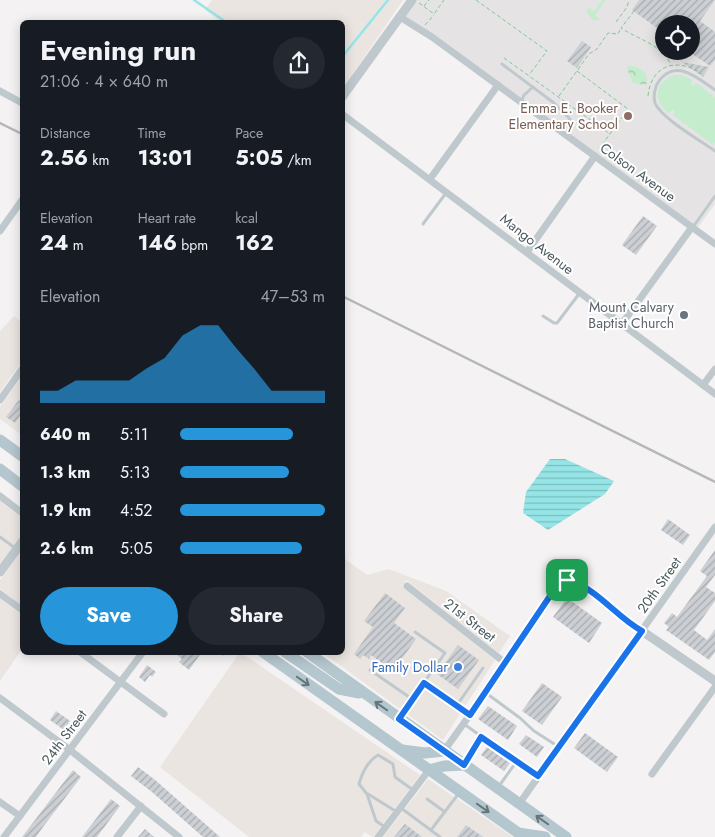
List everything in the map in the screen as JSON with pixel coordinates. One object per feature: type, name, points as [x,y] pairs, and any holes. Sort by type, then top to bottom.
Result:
[{"type":"main road","points":[[0,440],[20,455]]},
{"type":"main road","points":[[0,470],[20,485]]},
{"type":"main road","points":[[269,655],[521,835],[545,837]]},
{"type":"main road","points":[[289,655],[339,689],[363,694]]},
{"type":"main road","points":[[311,655],[363,694],[566,837]]},
{"type":"main road","points":[[401,750],[425,753],[444,751]]},
{"type":"main road","points":[[429,770],[444,766],[464,765]]},
{"type":"street","points":[[345,93],[413,0]]},
{"type":"street","name":"Colson Avenue","points":[[400,17],[422,30],[715,244]]},
{"type":"street","points":[[430,179],[498,85]]},
{"type":"street","points":[[0,91],[20,101]]},
{"type":"street","name":"Mango Avenue","points":[[345,116],[715,394]]},
{"type":"street","points":[[527,252],[595,156]]},
{"type":"street","points":[[0,231],[20,203]]},
{"type":"street","points":[[622,325],[692,227]]},
{"type":"street","points":[[703,385],[715,369]]},
{"type":"street","points":[[0,400],[20,372]]},
{"type":"street","points":[[2,498],[20,512]]},
{"type":"street","name":"20th Street","points":[[519,804],[715,527]]},
{"type":"street","points":[[0,572],[20,546]]},
{"type":"street","name":"21st Street","points":[[407,586],[504,662]]},
{"type":"street","points":[[0,594],[20,609]]},
{"type":"street","points":[[642,631],[715,681]]},
{"type":"street","points":[[84,655],[164,714]]},
{"type":"street","name":"24th Street","points":[[4,837],[141,655]]},
{"type":"street","points":[[444,751],[504,662]]},
{"type":"street","points":[[652,774],[715,687]]},
{"type":"street","points":[[0,698],[70,750],[179,837]]},
{"type":"street","points":[[378,837],[429,770]]},
{"type":"street","points":[[0,802],[20,816]]},
{"type":"street","points":[[117,837],[141,806]]},
{"type":"lane","points":[[502,64],[533,87],[570,119],[560,131]]},
{"type":"lane","points":[[715,90],[686,71],[676,69],[662,77],[654,92],[655,102],[661,112],[715,152]]},
{"type":"lane","points":[[521,102],[524,95],[533,87]]},
{"type":"lane","points":[[423,224],[447,192]]},
{"type":"lane","points":[[692,227],[715,196]]},
{"type":"lane","points":[[543,316],[557,323],[580,294]]},
{"type":"lane","points":[[0,507],[2,498]]},
{"type":"lane","points":[[0,537],[20,546]]},
{"type":"lane","points":[[504,662],[554,590],[567,580],[578,583],[624,620],[642,631]]},
{"type":"lane","points":[[399,719],[445,653],[415,632]]},
{"type":"lane","points":[[457,705],[483,668]]},
{"type":"lane","points":[[370,670],[412,699]]},
{"type":"lane","points":[[424,683],[470,715]]},
{"type":"lane","points":[[485,692],[534,731],[560,748]]},
{"type":"lane","points":[[463,724],[538,776]]},
{"type":"lane","points":[[464,765],[481,737]]},
{"type":"lane","points":[[385,828],[376,821],[367,794],[359,784],[361,775],[373,759],[378,756],[393,764],[395,777],[414,790]]},
{"type":"lane","points":[[498,789],[516,761]]},
{"type":"lane","points":[[431,830],[460,792]]},
{"type":"lane","points":[[367,794],[399,810],[440,837]]},
{"type":"lane","points":[[427,799],[445,812]]},
{"type":"path","points":[[413,0],[434,14]]},
{"type":"path","points":[[424,7],[429,0]]},
{"type":"path","points":[[422,30],[444,0]]},
{"type":"path","points":[[476,0],[547,50],[529,76]]},
{"type":"path","points":[[616,22],[627,7],[629,0]]},
{"type":"path","points":[[558,97],[589,54],[596,49],[608,33],[618,34],[634,11]]},
{"type":"path","points":[[622,28],[635,37],[648,41],[660,50],[668,57],[671,65]]},
{"type":"path","points":[[504,58],[610,134]]},
{"type":"path","points":[[577,71],[628,109],[595,156]]},
{"type":"shaded area","points":[[212,0],[403,0],[345,85],[345,20],[218,20],[205,10]]},
{"type":"shaded area","name":"Emma E. Booker Elementary School","points":[[412,0],[715,0],[715,204],[696,230],[400,17]]},
{"type":"shaded area","points":[[14,316],[20,321],[20,364],[0,392],[0,331]]},
{"type":"shaded area","points":[[20,379],[20,434],[0,419],[0,407]]},
{"type":"shaded area","points":[[0,501],[20,516],[20,538],[0,565]]},
{"type":"shaded area","points":[[20,553],[20,604],[0,589],[0,580]]},
{"type":"shaded area","points":[[345,557],[367,575],[389,569],[446,591],[510,636],[499,653],[406,580],[402,586],[495,660],[443,740],[326,655],[345,655]]},
{"type":"shaded area","points":[[0,599],[20,614],[20,652],[0,681]]},
{"type":"shaded area","points":[[238,655],[244,655],[420,775],[373,837],[365,832],[361,837],[249,837],[160,767]]},
{"type":"shaded area","points":[[428,779],[513,837],[383,837]]},
{"type":"green space","points":[[602,0],[606,0],[595,15],[600,20],[593,20],[586,12],[589,8],[594,11]]},
{"type":"green space","points":[[629,65],[637,67],[645,73],[647,77],[646,85],[633,83],[627,69]]},
{"type":"green space","points":[[673,75],[681,75],[693,80],[691,84],[693,86],[696,83],[715,97],[715,143],[713,145],[673,115],[675,112],[673,109],[669,113],[660,103],[658,98],[659,87],[667,78]]},
{"type":"water","points":[[550,459],[565,459],[614,481],[605,494],[548,530],[523,513],[526,492]]},
{"type":"building","points":[[639,0],[715,0],[700,21],[700,15],[655,15],[655,27],[632,10]]},
{"type":"building","points":[[700,21],[715,32],[715,60],[710,66],[700,59]]},
{"type":"building","points":[[582,41],[591,47],[577,68],[567,61]]},
{"type":"building","points":[[682,62],[709,67],[703,77]]},
{"type":"building","points":[[643,216],[657,226],[636,255],[622,245]]},
{"type":"building","points":[[19,400],[20,416],[15,423],[6,417]]},
{"type":"building","points":[[668,519],[690,535],[683,545],[661,530]]},
{"type":"building","points":[[715,550],[715,575],[706,587],[715,593],[715,601],[694,630],[707,640],[715,629],[715,652],[709,660],[666,630],[669,627],[664,623],[672,613],[677,617],[707,576],[700,571]]},
{"type":"building","points":[[385,593],[405,608],[394,623],[416,639],[399,663],[398,674],[371,655],[369,659],[363,655],[360,659],[354,654],[373,627],[364,621]]},
{"type":"building","points":[[567,598],[602,623],[589,643],[553,617]]},
{"type":"building","name":"Family Dollar","points":[[458,645],[479,660],[458,689],[437,674]]},
{"type":"building","points":[[177,655],[200,655],[189,670],[179,662],[182,659]]},
{"type":"building","points":[[147,665],[156,672],[152,677],[150,675],[145,682],[139,677]]},
{"type":"building","points":[[542,683],[562,697],[542,725],[522,711]]},
{"type":"building","points":[[488,706],[517,726],[508,740],[478,719]]},
{"type":"building","points":[[56,711],[70,721],[64,730],[50,720]]},
{"type":"building","points":[[585,733],[618,757],[607,772],[574,748]]},
{"type":"building","points":[[526,735],[544,747],[537,757],[519,744]]},
{"type":"building","points":[[487,747],[510,763],[504,771],[481,755]]},
{"type":"building","points":[[138,767],[220,837],[203,837],[131,776]]},
{"type":"building","points":[[73,770],[81,777],[36,837],[22,837]]},
{"type":"building","points":[[111,799],[120,806],[97,837],[82,837]]},
{"type":"building","points":[[405,824],[422,837],[394,837]]},
{"type":"building","points":[[466,825],[483,837],[457,837]]},
{"type":"building","points":[[145,829],[154,837],[138,837]]},
{"type":"waterway","points":[[194,0],[223,20]]},
{"type":"waterway","points":[[345,53],[388,0]]},
{"type":"railway","points":[[0,123],[20,133]]},
{"type":"railway","points":[[345,297],[715,482]]},
{"type":"place","name":"Emma E. Booker Elementary School","points":[[628,116]]},
{"type":"place","name":"Mount Calvary Baptist Church","points":[[684,315]]},
{"type":"place","name":"Family Dollar","points":[[458,667]]},
{"type":"route","points":[[567,580],[578,583],[624,620],[642,631],[560,748],[538,776],[481,737],[464,765],[399,719],[424,683],[470,715],[554,590],[567,580]]}]
